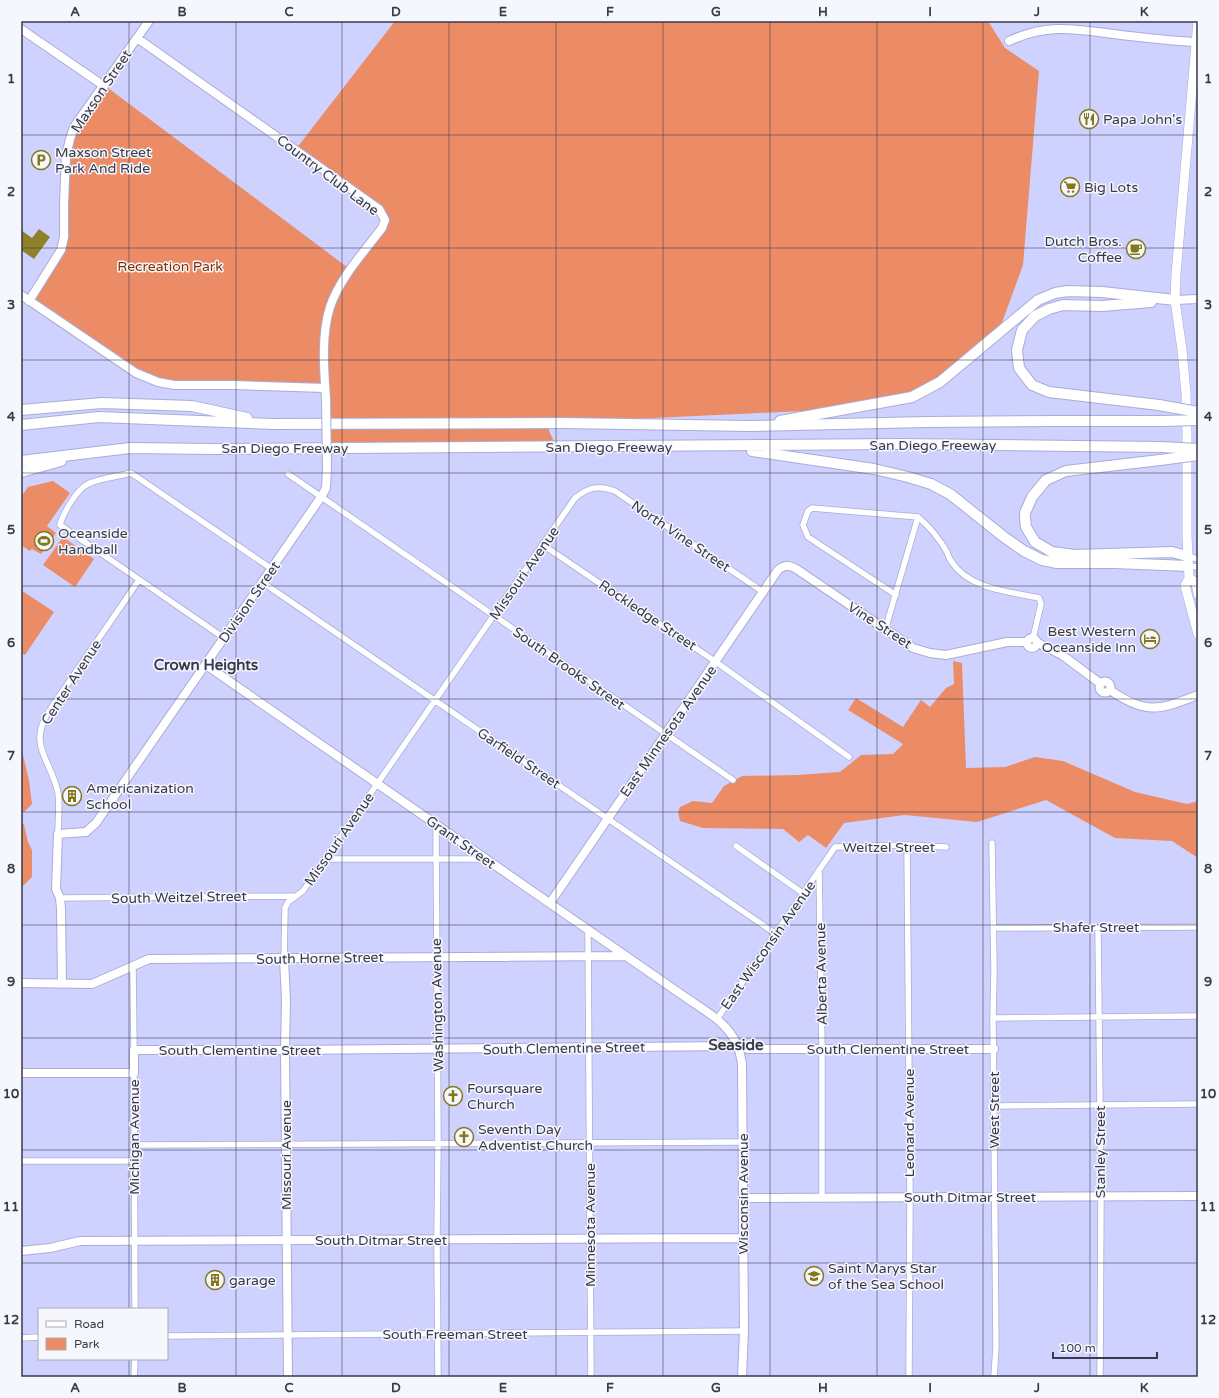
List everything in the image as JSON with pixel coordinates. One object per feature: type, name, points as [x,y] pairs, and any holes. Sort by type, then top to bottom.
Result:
[{"type":"highway","points":[[750,426],[912,397],[940,382],[1038,300],[1055,293],[1068,291],[1102,292],[1175,300]]},
{"type":"highway","points":[[1175,300],[1102,306],[1063,305],[1049,309],[1035,316],[1022,330],[1017,350],[1019,368],[1032,385],[1049,392],[1159,405],[1198,412]]},
{"type":"highway","points":[[21,410],[102,403],[192,406],[273,424]]},
{"type":"highway","name":"San Diego Freeway","points":[[21,425],[99,417],[273,424],[563,423],[750,426],[1198,420]]},
{"type":"highway","name":"San Diego Freeway","points":[[21,461],[130,448],[221,449],[899,444],[1161,447],[1198,449]]},
{"type":"highway","points":[[720,446],[874,469],[908,476],[931,484],[950,494],[1024,551],[1042,560],[1057,563],[1114,563],[1193,566]]},
{"type":"highway","points":[[21,472],[96,451]]},
{"type":"highway","points":[[1187,556],[1172,552],[1075,555],[1052,552],[1035,542],[1026,526],[1025,513],[1032,497],[1046,480],[1066,471],[1198,455]]},
{"type":"main road","points":[[1198,21],[1175,300],[1186,393],[1187,556],[1193,566],[1185,586],[1198,634]]},
{"type":"main road","points":[[1189,578],[1196,584],[1198,594]]},
{"type":"street","name":"Maxson Street","points":[[29,301],[62,250],[64,237],[66,156],[74,127],[149,21]]},
{"type":"street","points":[[1009,41],[1019,36],[1047,29],[1066,28],[1197,42]]},
{"type":"street","points":[[21,29],[104,86]]},
{"type":"street","name":"Country Club Lane","points":[[137,38],[379,209],[385,220],[382,228],[343,281],[330,308],[324,337],[327,436]]},
{"type":"street","points":[[21,295],[141,376],[158,382],[190,386],[233,385],[325,388]]},
{"type":"street","points":[[1175,300],[1198,299]]},
{"type":"street","name":"Division Street","points":[[58,834],[86,832],[96,823],[321,497],[326,488],[327,436]]},
{"type":"street","points":[[224,638],[60,525],[62,516],[81,490],[88,484],[131,473],[272,569]]},
{"type":"street","name":"South Brooks Street","points":[[288,474],[732,780]]},
{"type":"street","name":"Missouri Avenue","points":[[288,1377],[285,1050],[286,1000],[284,959],[285,908],[292,898],[298,896],[303,891],[575,498],[596,487]]},
{"type":"street","name":"North Vine Street","points":[[596,487],[607,488],[615,491],[763,592]]},
{"type":"street","points":[[896,595],[808,538],[803,525],[808,511],[812,508],[918,517],[931,528],[948,553],[950,560],[954,565],[977,584],[1039,598],[1041,604],[1033,641]]},
{"type":"street","points":[[885,630],[918,517]]},
{"type":"street","name":"Rockledge Street","points":[[543,545],[716,662],[849,758]]},
{"type":"street","points":[[1187,556],[1198,559]]},
{"type":"street","name":"East Minnesota Avenue","points":[[550,903],[778,570],[784,566],[790,565]]},
{"type":"street","name":"Vine Street","points":[[790,565],[913,648],[930,653],[946,655],[1007,642],[1033,641],[1062,655],[1101,684],[1108,682],[1111,687],[1110,690],[1136,705],[1152,708],[1171,706],[1198,695]]},
{"type":"street","name":"Center Avenue","points":[[62,984],[60,898],[56,889],[58,795],[54,779],[40,746],[39,738],[42,724],[49,711],[140,580]]},
{"type":"street","name":"Garfield Street","points":[[262,582],[776,934]]},
{"type":"street","name":"Grant Street","points":[[206,665],[485,860],[588,929],[717,1019]]},
{"type":"street","name":"Washington Avenue","points":[[436,825],[438,1377]]},
{"type":"street","name":"West Street","points":[[992,843],[996,1347],[994,1377]]},
{"type":"street","name":"Weitzel Street","points":[[819,870],[836,848],[907,845],[946,847]]},
{"type":"street","name":"Leonard Avenue","points":[[907,845],[910,1197],[909,1377]]},
{"type":"street","points":[[736,846],[804,894]]},
{"type":"street","points":[[325,859],[485,860]]},
{"type":"street","name":"East Wisconsin Avenue","points":[[717,1019],[819,870]]},
{"type":"street","name":"Alberta Avenue","points":[[819,870],[822,1048],[822,1198]]},
{"type":"street","name":"South Weitzel Street","points":[[60,898],[298,896]]},
{"type":"street","name":"Shafer Street","points":[[993,928],[1198,926]]},
{"type":"street","name":"Stanley Street","points":[[1098,928],[1101,1196],[1100,1377]]},
{"type":"street","name":"Minnesota Avenue","points":[[588,929],[591,1377]]},
{"type":"street","name":"South Horne Street","points":[[21,983],[92,984],[149,959],[625,956]]},
{"type":"street","name":"Michigan Avenue","points":[[133,966],[136,1308]]},
{"type":"street","points":[[993,1018],[1198,1016]]},
{"type":"street","name":"Wisconsin Avenue","points":[[717,1019],[728,1030],[738,1046],[742,1064],[744,1331],[742,1377]]},
{"type":"street","name":"South Clementine Street","points":[[134,1050],[738,1046],[748,1049],[994,1049]]},
{"type":"street","points":[[21,1073],[134,1072]]},
{"type":"street","points":[[994,1106],[1198,1104]]},
{"type":"street","points":[[134,1145],[742,1142]]},
{"type":"street","points":[[21,1161],[135,1160]]},
{"type":"street","name":"South Ditmar Street","points":[[743,1198],[1198,1196]]},
{"type":"street","name":"South Ditmar Street","points":[[21,1251],[50,1248],[80,1241],[135,1240],[743,1238]]},
{"type":"street","name":"South Freeman Street","points":[[168,1336],[744,1331]]},
{"type":"street","points":[[21,1338],[38,1337]]},
{"type":"street","points":[[134,1377],[135,1360]]},
{"type":"green space","name":"Recreation Park","points":[[395,21],[988,21],[1005,48],[1039,71],[1023,265],[1000,328],[922,392],[825,410],[549,423],[549,431],[558,450],[328,449],[328,400],[321,390],[176,384],[140,373],[31,298],[62,253],[69,152],[73,132],[104,85],[351,270],[382,224],[383,214],[296,149]]},
{"type":"green space","points":[[53,481],[70,493],[47,526],[56,533],[41,554],[32,549],[30,551],[21,545],[21,497],[28,487]]},
{"type":"green space","points":[[63,537],[94,559],[75,587],[43,565]]},
{"type":"green space","points":[[21,590],[54,612],[25,655],[21,653]]},
{"type":"green space","points":[[953,661],[962,663],[966,768],[1005,767],[1035,757],[1063,761],[1135,792],[1187,804],[1198,801],[1198,858],[1172,841],[1115,838],[1046,800],[977,822],[905,815],[844,823],[826,848],[808,835],[799,842],[783,829],[703,828],[680,821],[678,812],[680,807],[693,801],[712,803],[724,786],[742,776],[797,775],[840,772],[861,755],[893,754],[903,744],[848,710],[856,698],[903,727],[921,700],[930,707],[946,688],[954,684]]},
{"type":"green space","points":[[21,747],[29,780],[32,804],[21,813]]},
{"type":"green space","points":[[21,820],[32,850],[32,877],[24,885],[21,885]]},
{"type":"shaded area","points":[[39,229],[50,237],[34,259],[21,250],[21,230],[32,238]]},
{"type":"place","name":"Papa John's","points":[[1089,119]]},
{"type":"place","name":"Maxson Street Park And Ride","points":[[41,160]]},
{"type":"place","name":"Big Lots","points":[[1070,187]]},
{"type":"place","name":"Dutch Bros. Coffee","points":[[1136,249]]},
{"type":"place","name":"Oceanside Handball","points":[[44,541]]},
{"type":"place","name":"Best Western Oceanside Inn","points":[[1150,639]]},
{"type":"place","name":"Americanization School","points":[[72,796]]},
{"type":"place","name":"Foursquare Church","points":[[453,1096]]},
{"type":"place","name":"Seventh Day Adventist Church","points":[[464,1137]]},
{"type":"place","name":"Saint Marys Star of the Sea School","points":[[814,1276]]},
{"type":"place","name":"garage","points":[[215,1280]]},
{"type":"district","name":"Crown Heights","points":[[206,665]]},
{"type":"district","name":"Seaside","points":[[736,1045]]}]
